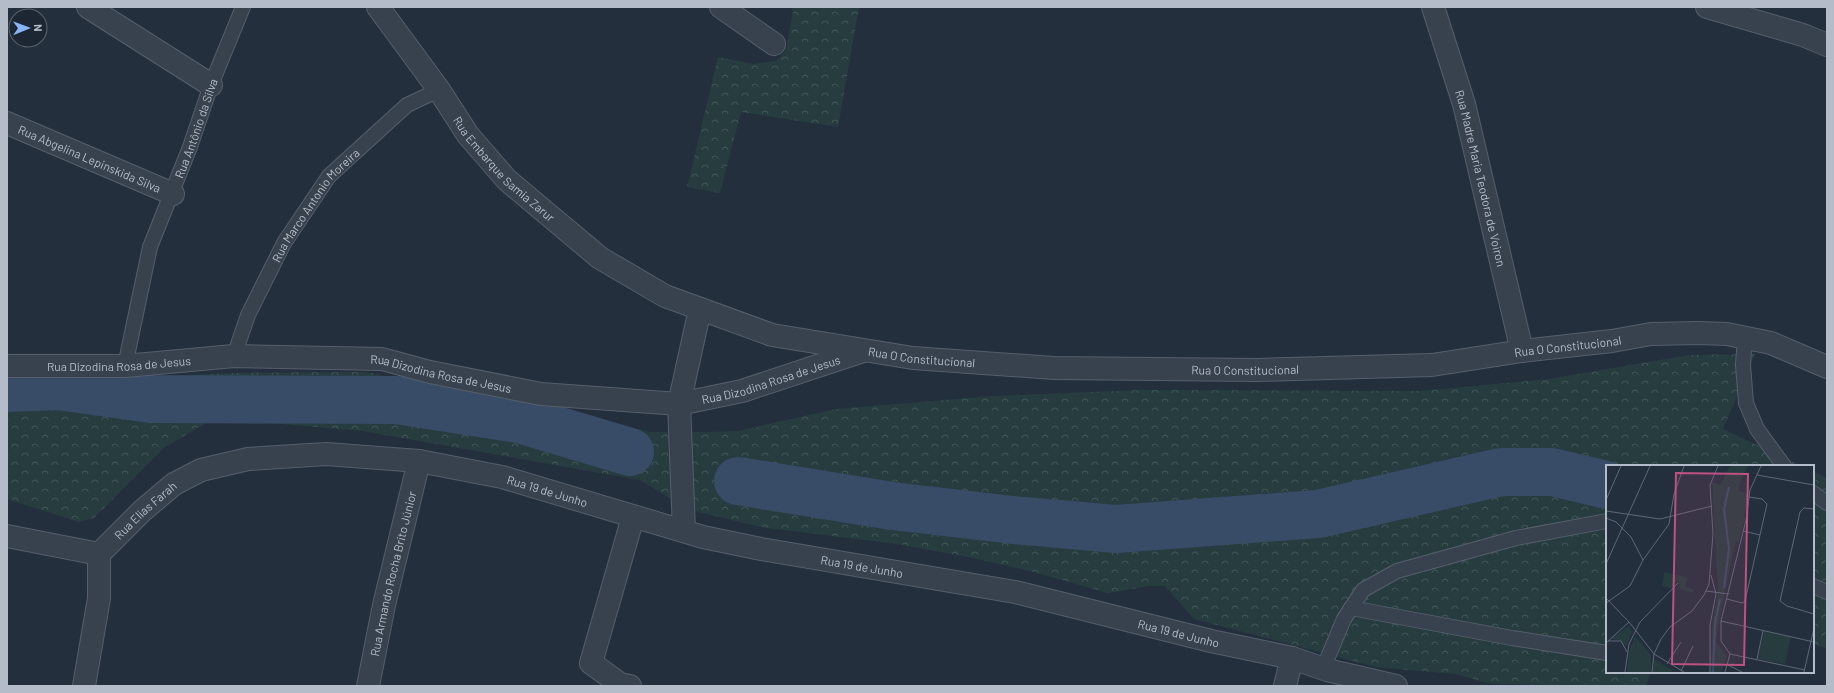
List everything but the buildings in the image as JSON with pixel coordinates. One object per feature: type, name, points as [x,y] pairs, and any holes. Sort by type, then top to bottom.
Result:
[{"type":"street","points":[[88,7],[211,85]]},
{"type":"street","name":"Rua Embarque Samia Zarur","points":[[378,7],[439,90],[468,135],[507,180],[600,258],[665,296]]},
{"type":"street","points":[[721,7],[774,44]]},
{"type":"street","name":"Rua Madre Maria Teodora de Voiron","points":[[1433,7],[1464,104],[1522,351]]},
{"type":"street","points":[[1707,7],[1796,33],[1827,45]]},
{"type":"street","name":"Rua Abgelina Lepinskida Silva","points":[[7,122],[173,194]]},
{"type":"street","name":"Rua O Constitucional","points":[[665,296],[772,335],[913,358],[1054,368],[1257,370],[1432,365],[1522,351],[1612,341],[1651,334],[1698,333],[1727,334],[1771,343],[1827,367]]},
{"type":"street","points":[[684,531],[679,404],[700,309]]},
{"type":"street","name":"Rua Dizodina Rosa de Jesus","points":[[7,366],[125,366],[234,356],[382,360],[430,372],[541,394],[679,404],[742,391],[866,350]]},
{"type":"street","name":"Rua 19 de Junho","points":[[326,454],[419,461],[502,477],[684,531],[761,549],[1015,592],[1211,640],[1292,658],[1323,668],[1396,686]]},
{"type":"street","name":"Rua Elias Farah","points":[[99,554],[142,511],[174,484],[201,470],[248,459],[326,454]]},
{"type":"street","name":"Rua Armando Rocha Brito Júnior","points":[[368,686],[384,605],[419,461]]},
{"type":"street","points":[[630,686],[620,684],[591,663],[633,517]]},
{"type":"street","points":[[7,536],[99,554],[98,598],[84,686]]},
{"type":"street","points":[[1285,686],[1292,658]]},
{"type":"lane","name":"Rua Antônio da Silva","points":[[125,366],[150,247],[173,194],[211,85],[243,7]]},
{"type":"lane","name":"Rua Marco Antonio Moreira","points":[[234,356],[248,315],[284,243],[329,176],[407,105],[439,90]]},
{"type":"lane","points":[[1750,338],[1744,350],[1743,365],[1746,403],[1757,430],[1783,465]]},
{"type":"lane","points":[[1814,494],[1827,503]]},
{"type":"lane","points":[[1323,668],[1344,619],[1363,590],[1397,571],[1516,538],[1606,521]]},
{"type":"lane","points":[[1814,586],[1827,592]]},
{"type":"lane","points":[[1351,608],[1512,638],[1606,653]]},
{"type":"green space","points":[[791,7],[859,7],[838,127],[741,112],[720,193],[687,187],[718,57],[753,64],[776,61],[786,50],[793,12]]},
{"type":"green space","points":[[1755,354],[1723,429],[1800,465],[1606,465],[1606,673],[1651,673],[1646,686],[1492,684],[1455,674],[1376,667],[1194,619],[1165,586],[1149,586],[1108,593],[1026,570],[968,557],[897,544],[761,527],[690,510],[640,480],[362,431],[214,418],[164,448],[94,518],[79,522],[7,499],[7,379],[126,378],[231,373],[365,372],[471,392],[650,432],[708,432],[738,431],[836,409],[993,396],[1144,390],[1420,391],[1549,379],[1689,355]]},
{"type":"green space","points":[[1814,472],[1827,478],[1827,649],[1814,644]]},
{"type":"waterway","points":[[7,388],[58,386],[151,399],[396,400],[519,419],[630,452]]},
{"type":"waterway","points":[[738,481],[892,506],[1013,520],[1116,529],[1318,514],[1501,472],[1552,472],[1606,485]]}]
